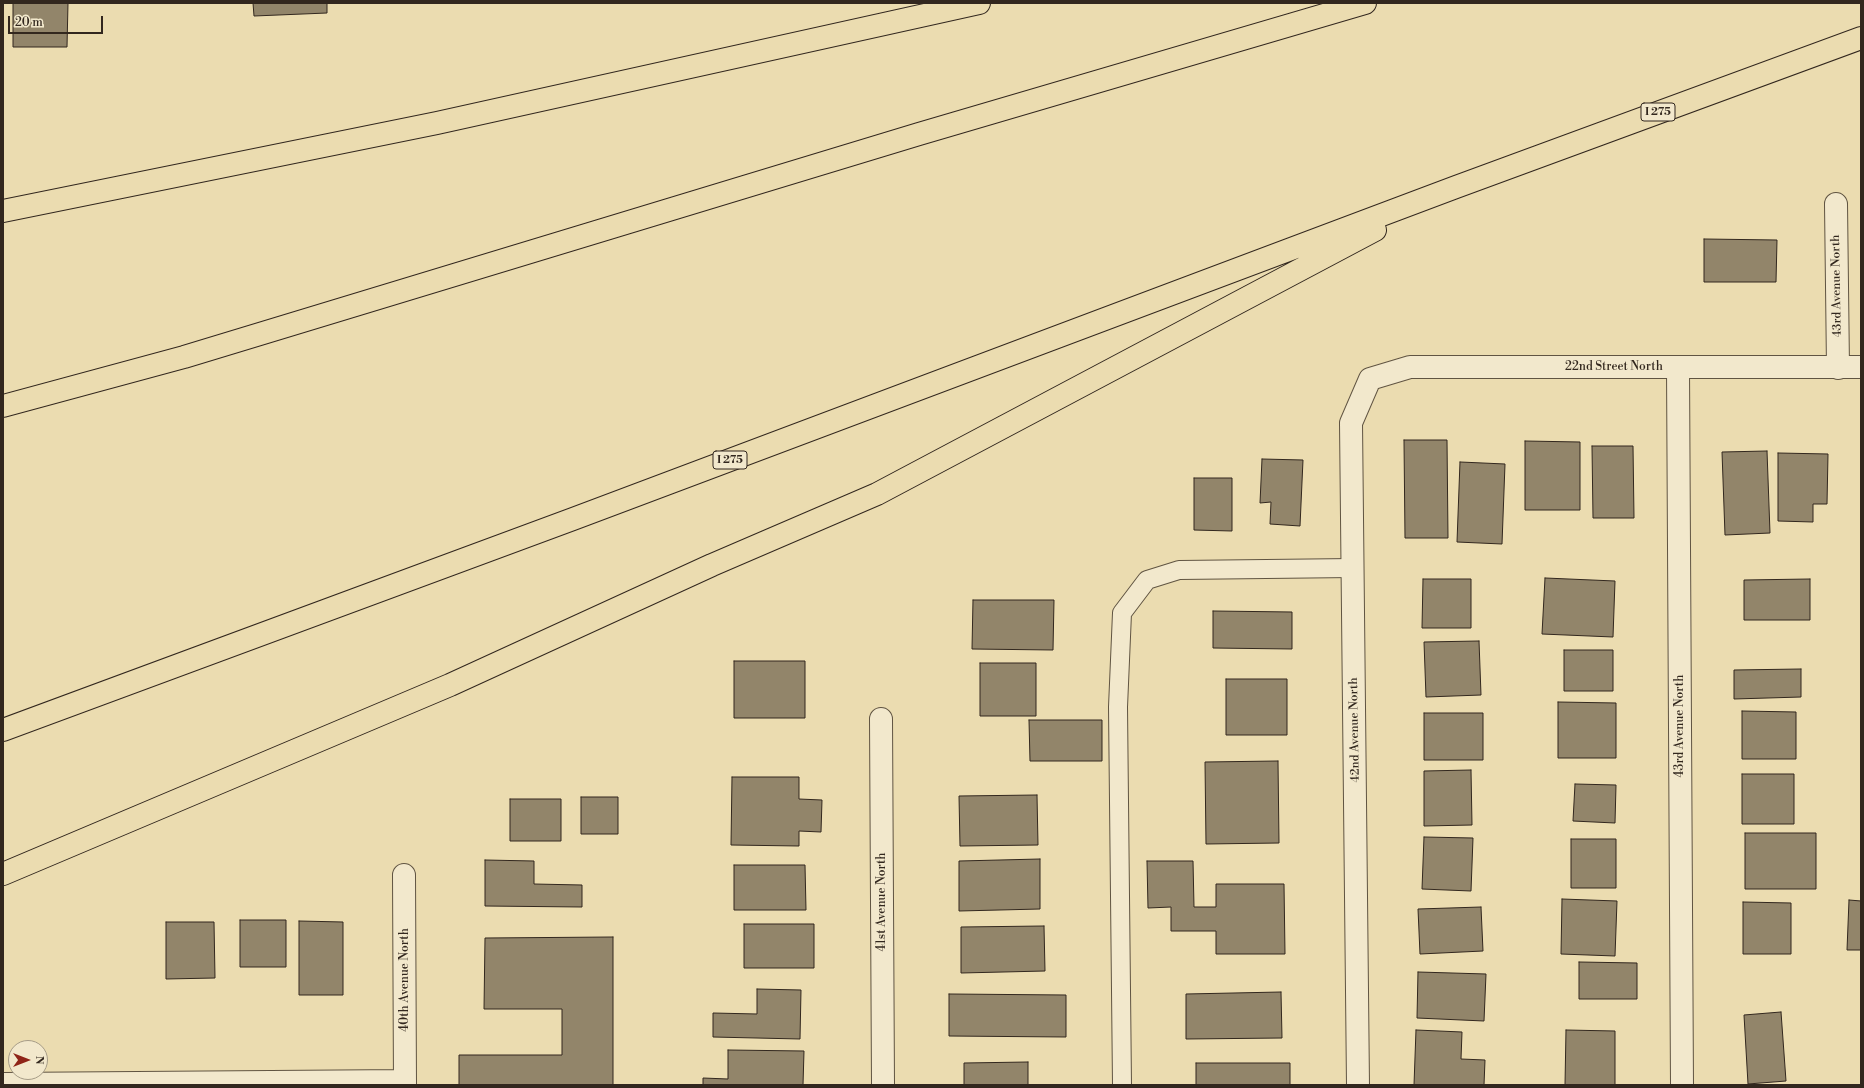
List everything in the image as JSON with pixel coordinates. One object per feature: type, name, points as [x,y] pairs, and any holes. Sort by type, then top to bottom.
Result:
[{"type":"highway","points":[[3,211],[437,123],[979,3]]},
{"type":"highway","points":[[3,406],[184,357],[918,134],[1366,3]]},
{"type":"highway","name":"I 275","points":[[3,730],[543,530],[1456,187],[1861,38]]},
{"type":"highway","points":[[3,874],[450,685],[712,565],[877,494],[1456,187]]},
{"type":"street","name":"43rd Avenue North","points":[[1836,204],[1838,368]]},
{"type":"street","name":"22nd Street North","points":[[1370,379],[1410,367],[1861,367]]},
{"type":"street","name":"43rd Avenue North","points":[[1678,368],[1682,1085]]},
{"type":"street","name":"42nd Avenue North","points":[[1358,1085],[1351,423],[1370,379]]},
{"type":"street","name":"41st Avenue North","points":[[881,719],[883,1085]]},
{"type":"street","name":"40th Avenue North","points":[[404,875],[405,1083]]},
{"type":"street","points":[[3,1084],[405,1083]]},
{"type":"lane","points":[[1122,1085],[1118,707],[1122,613],[1147,580],[1179,570],[1353,568]]},
{"type":"building","points":[[13,3],[68,3],[67,47],[13,47]]},
{"type":"building","points":[[253,3],[327,3],[327,13],[254,16]]},
{"type":"building","points":[[1704,239],[1777,240],[1776,282],[1704,282]]},
{"type":"building","points":[[1404,440],[1447,440],[1448,538],[1405,538]]},
{"type":"building","points":[[1525,441],[1580,442],[1580,510],[1525,510]]},
{"type":"building","points":[[1592,446],[1633,446],[1634,518],[1593,518]]},
{"type":"building","points":[[1767,451],[1770,533],[1725,535],[1722,452]]},
{"type":"building","points":[[1778,453],[1828,454],[1827,504],[1813,504],[1813,522],[1778,521]]},
{"type":"building","points":[[1262,459],[1303,460],[1300,526],[1270,524],[1271,502],[1260,503]]},
{"type":"building","points":[[1460,462],[1505,464],[1502,544],[1457,542]]},
{"type":"building","points":[[1194,478],[1232,478],[1232,531],[1194,530]]},
{"type":"building","points":[[1545,578],[1615,581],[1613,637],[1542,634]]},
{"type":"building","points":[[1423,579],[1471,579],[1471,628],[1422,628]]},
{"type":"building","points":[[1810,579],[1810,620],[1744,620],[1744,580]]},
{"type":"building","points":[[973,600],[1054,600],[1053,650],[972,649]]},
{"type":"building","points":[[1213,611],[1292,612],[1292,649],[1213,648]]},
{"type":"building","points":[[1479,641],[1481,695],[1426,697],[1424,642]]},
{"type":"building","points":[[1564,650],[1613,650],[1613,691],[1564,691]]},
{"type":"building","points":[[734,661],[805,661],[805,718],[734,718]]},
{"type":"building","points":[[980,663],[1036,663],[1036,716],[980,716]]},
{"type":"building","points":[[1801,669],[1801,697],[1734,699],[1734,670]]},
{"type":"building","points":[[1226,679],[1287,679],[1287,735],[1226,735]]},
{"type":"building","points":[[1558,702],[1616,703],[1616,758],[1558,758]]},
{"type":"building","points":[[1742,711],[1796,712],[1796,759],[1742,759]]},
{"type":"building","points":[[1424,713],[1483,713],[1483,760],[1424,760]]},
{"type":"building","points":[[1029,720],[1102,720],[1102,761],[1030,761]]},
{"type":"building","points":[[1278,761],[1279,843],[1206,844],[1205,762]]},
{"type":"building","points":[[1471,770],[1472,825],[1424,826],[1424,771]]},
{"type":"building","points":[[1742,774],[1794,774],[1794,824],[1742,824]]},
{"type":"building","points":[[732,777],[799,777],[799,799],[822,800],[821,832],[799,831],[799,846],[731,845]]},
{"type":"building","points":[[1575,784],[1616,785],[1615,823],[1573,821]]},
{"type":"building","points":[[1037,795],[1038,845],[960,846],[959,796]]},
{"type":"building","points":[[581,797],[618,797],[618,834],[581,834]]},
{"type":"building","points":[[510,799],[561,799],[561,841],[510,841]]},
{"type":"building","points":[[1745,833],[1816,833],[1816,889],[1745,889]]},
{"type":"building","points":[[1424,837],[1473,838],[1471,891],[1422,889]]},
{"type":"building","points":[[1571,839],[1616,839],[1616,888],[1571,888]]},
{"type":"building","points":[[1040,859],[1040,909],[959,911],[959,861]]},
{"type":"building","points":[[485,860],[534,861],[534,884],[582,885],[582,907],[485,906]]},
{"type":"building","points":[[1147,861],[1193,861],[1194,907],[1216,907],[1216,884],[1284,884],[1285,954],[1216,954],[1216,931],[1171,931],[1171,907],[1148,908]]},
{"type":"building","points":[[734,865],[805,865],[806,910],[734,910]]},
{"type":"building","points":[[1562,899],[1617,901],[1615,956],[1561,954]]},
{"type":"building","points":[[1849,900],[1861,901],[1861,950],[1847,950]]},
{"type":"building","points":[[1743,902],[1791,903],[1791,954],[1743,954]]},
{"type":"building","points":[[1481,907],[1483,951],[1420,954],[1418,909]]},
{"type":"building","points":[[240,920],[286,920],[286,967],[240,967]]},
{"type":"building","points":[[299,921],[343,922],[343,995],[299,995]]},
{"type":"building","points":[[166,922],[214,922],[215,978],[166,979]]},
{"type":"building","points":[[744,924],[814,924],[814,968],[744,968]]},
{"type":"building","points":[[1044,926],[1045,971],[961,973],[961,927]]},
{"type":"building","points":[[613,937],[613,1085],[459,1085],[459,1055],[562,1055],[562,1009],[484,1009],[485,938]]},
{"type":"building","points":[[1579,962],[1637,963],[1637,999],[1579,999]]},
{"type":"building","points":[[1418,972],[1486,974],[1484,1021],[1417,1018]]},
{"type":"building","points":[[757,989],[801,990],[800,1039],[713,1037],[713,1013],[757,1014]]},
{"type":"building","points":[[1281,992],[1282,1038],[1186,1039],[1186,994]]},
{"type":"building","points":[[949,994],[1066,995],[1066,1037],[949,1036]]},
{"type":"building","points":[[1781,1012],[1786,1081],[1748,1084],[1744,1015]]},
{"type":"building","points":[[1416,1030],[1462,1032],[1461,1059],[1485,1060],[1484,1085],[1414,1085]]},
{"type":"building","points":[[1566,1030],[1615,1031],[1615,1085],[1565,1085]]},
{"type":"building","points":[[728,1050],[804,1051],[803,1085],[703,1085],[703,1078],[728,1079]]},
{"type":"building","points":[[1028,1062],[1028,1085],[964,1085],[964,1063]]},
{"type":"building","points":[[1196,1063],[1290,1063],[1290,1085],[1196,1085]]}]
